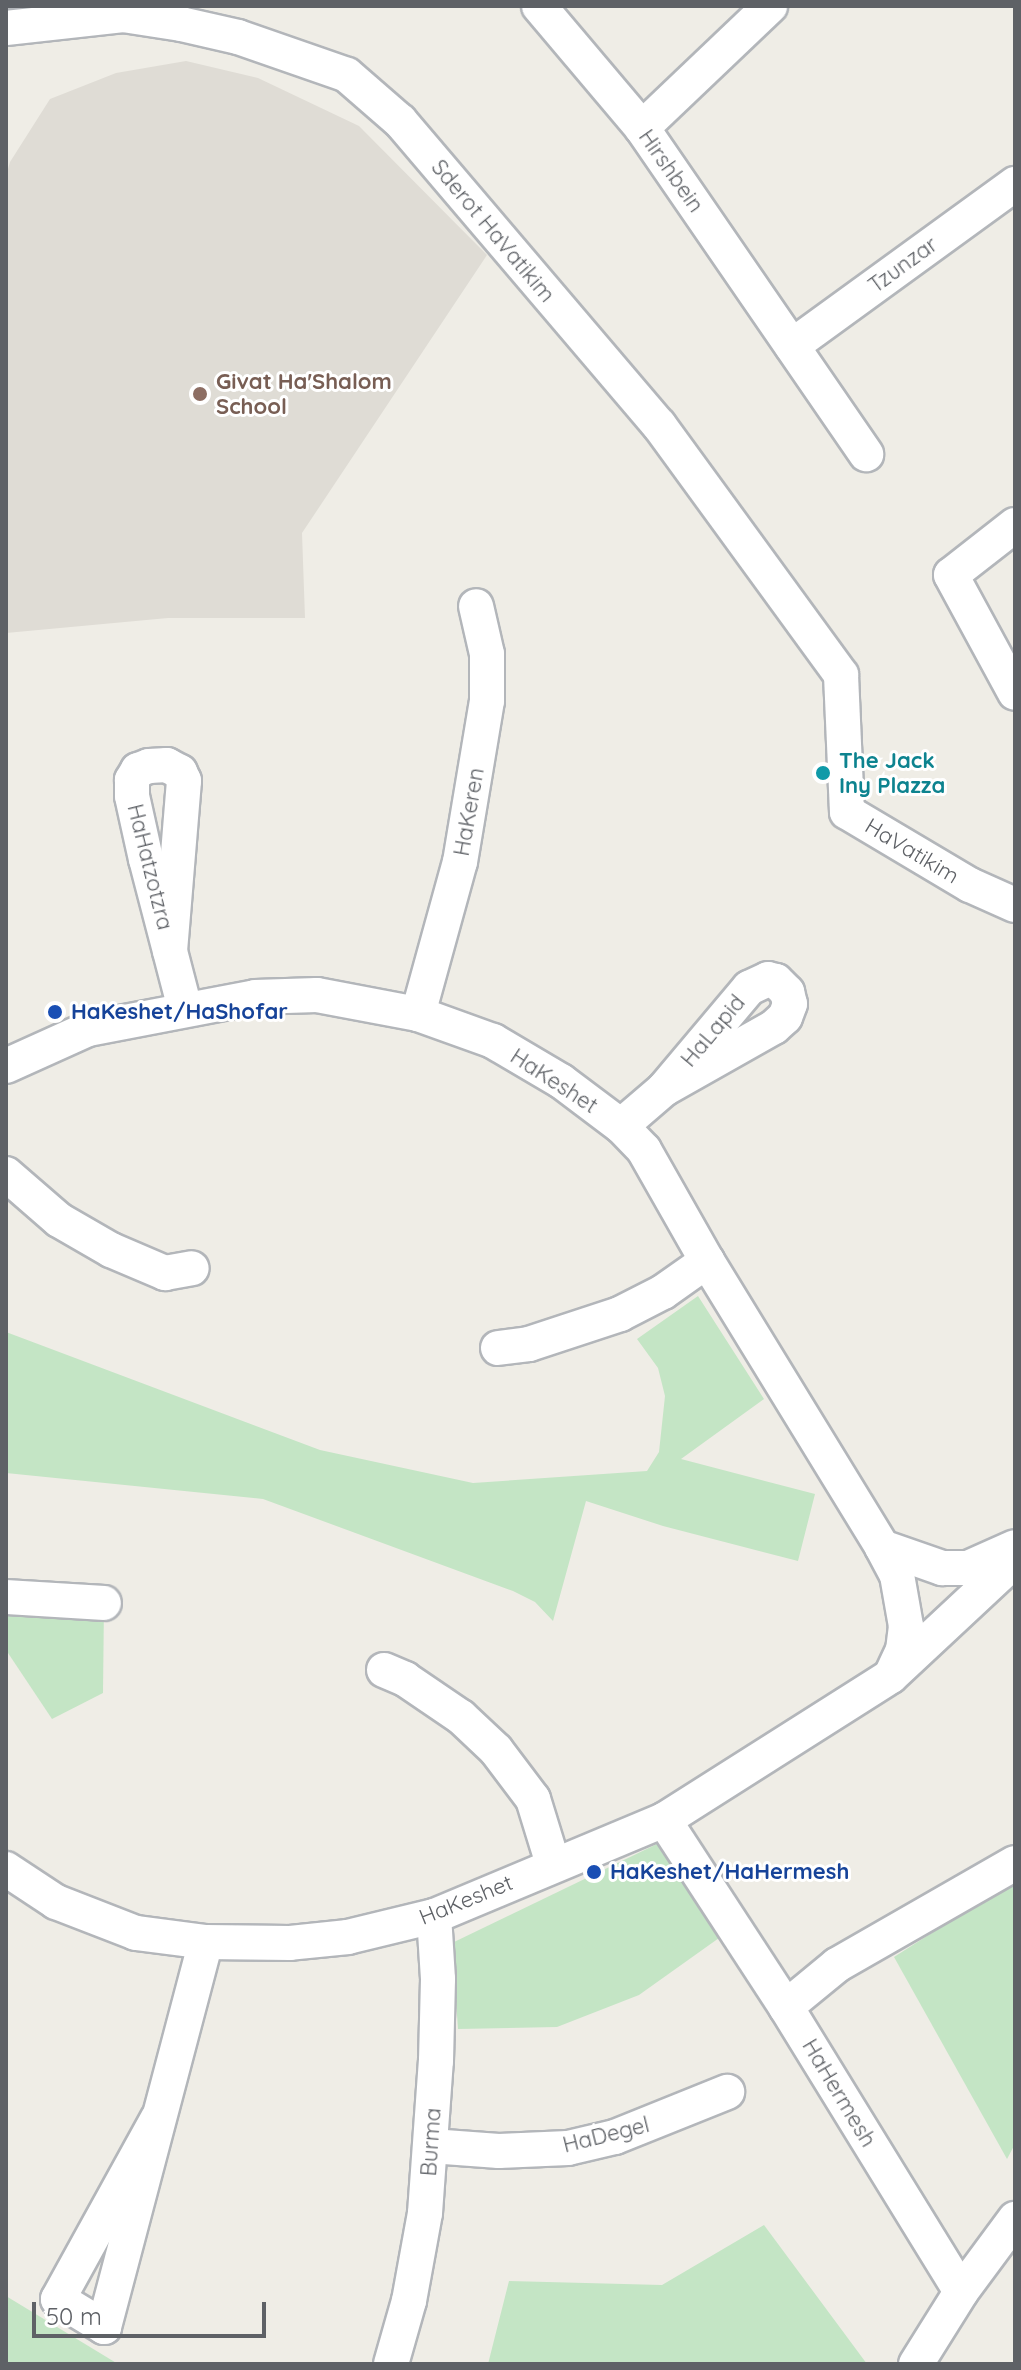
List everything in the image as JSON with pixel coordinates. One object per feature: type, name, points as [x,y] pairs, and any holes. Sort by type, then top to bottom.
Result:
[{"type":"street","name":"Hirshbein","points":[[539,6],[642,128],[866,454]]},
{"type":"street","points":[[642,128],[770,6]]},
{"type":"street","name":"Sderot HaVatikim","points":[[6,28],[123,15],[238,37],[347,75],[400,121],[659,425],[841,675]]},
{"type":"street","name":"Tzunzar","points":[[792,346],[1015,184]]},
{"type":"street","points":[[1015,525],[951,575],[1015,693]]},
{"type":"street","name":"HaKeren","points":[[418,1014],[460,862],[487,701],[487,654],[476,606]]},
{"type":"street","name":"HaVatikim","points":[[841,675],[847,812],[970,885],[1015,905]]},
{"type":"street","name":"HaHatzotzra","points":[[170,951],[185,1009]]},
{"type":"street","name":"HaKeshet","points":[[6,1066],[88,1029],[255,997],[317,995],[418,1014],[493,1041],[561,1081],[621,1126],[644,1150],[707,1261],[882,1547],[897,1575],[906,1626],[903,1650],[891,1676]]},
{"type":"street","points":[[621,1126],[664,1089]]},
{"type":"street","points":[[6,1174],[59,1220],[123,1257],[165,1273],[192,1268]]},
{"type":"street","points":[[498,1348],[529,1344],[620,1314],[663,1292],[707,1261]]},
{"type":"street","points":[[882,1547],[942,1568],[968,1568],[1015,1547]]},
{"type":"street","name":"HaKeshet","points":[[6,1869],[56,1902],[136,1933],[206,1942],[290,1943],[348,1937],[434,1916],[664,1820],[891,1676],[1015,1560]]},
{"type":"street","points":[[6,1597],[104,1603]]},
{"type":"street","points":[[384,1670],[405,1679],[461,1717],[496,1750],[533,1799],[553,1864]]},
{"type":"street","name":"HaHermesh","points":[[664,1820],[786,2007],[961,2292]]},
{"type":"street","points":[[786,2007],[837,1965],[1015,1863]]},
{"type":"street","name":"Burma","points":[[391,2364],[417,2257],[431,2146],[438,1979],[434,1916]]},
{"type":"street","points":[[158,2118],[58,2299],[104,2327],[206,1942]]},
{"type":"street","name":"HaDegel","points":[[431,2146],[499,2151],[568,2148],[615,2137],[727,2092]]},
{"type":"street","points":[[916,2364],[961,2292],[1015,2219]]},
{"type":"shaded area","name":"Givat Ha'Shalom School","points":[[186,61],[258,78],[359,126],[487,255],[302,533],[305,618],[168,618],[6,633],[6,176],[10,162],[50,99],[116,73]]},
{"type":"green space","points":[[698,1296],[764,1399],[681,1459],[815,1494],[798,1561],[663,1526],[586,1501],[553,1621],[535,1602],[513,1591],[263,1499],[6,1473],[6,1332],[320,1450],[473,1483],[647,1471],[659,1452],[665,1396],[658,1368],[637,1339]]},
{"type":"green space","points":[[6,1597],[104,1603],[103,1693],[52,1719],[6,1650]]},
{"type":"green space","points":[[657,1844],[719,1938],[639,1995],[557,2027],[458,2029],[452,1943]]},
{"type":"green space","points":[[1015,1880],[1015,2144],[1007,2159],[894,1957]]},
{"type":"green space","points":[[764,2225],[867,2364],[488,2364],[509,2281],[662,2285]]},
{"type":"green space","points":[[6,2296],[118,2364],[6,2364]]},
{"type":"place","name":"Givat Ha'Shalom School","points":[[200,394]]},
{"type":"place","name":"The Jack Iny Plazza","points":[[823,773]]},
{"type":"place","name":"HaKeshet/HaShofar","points":[[55,1012]]},
{"type":"place","name":"HaKeshet/HaHermesh","points":[[594,1872]]}]
